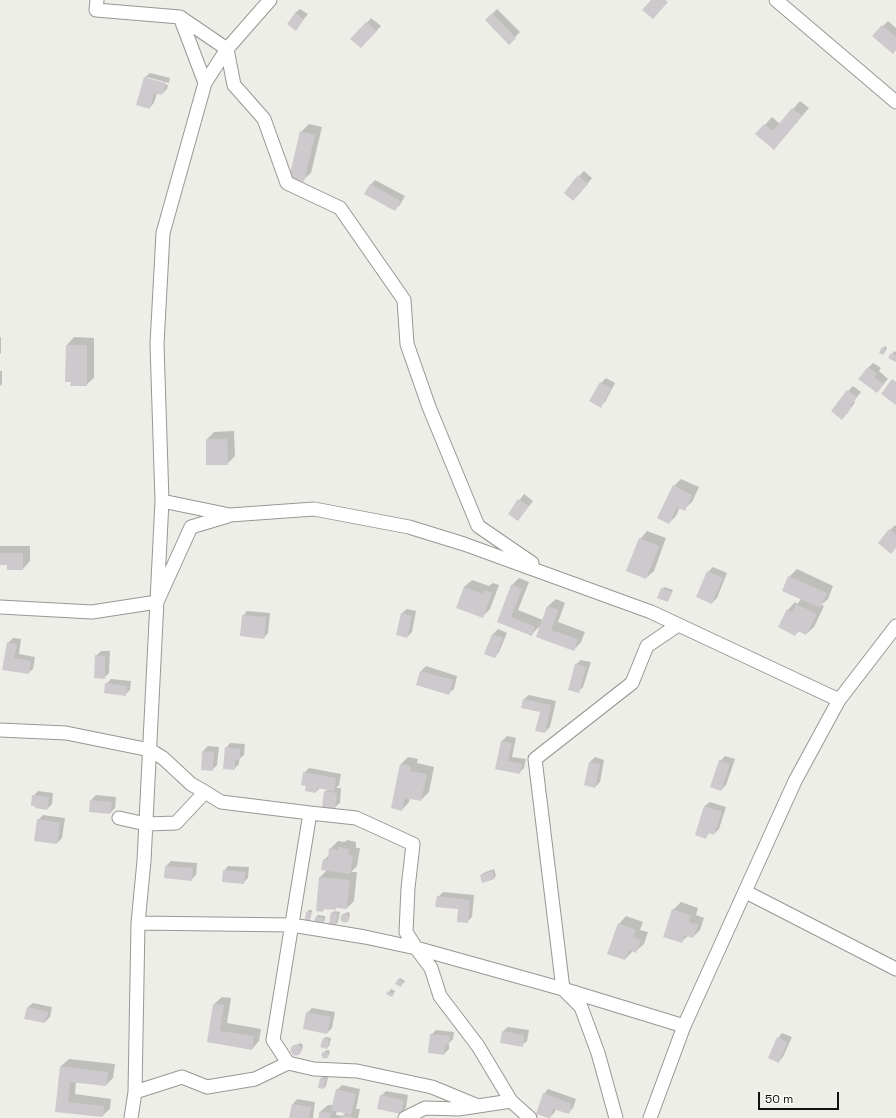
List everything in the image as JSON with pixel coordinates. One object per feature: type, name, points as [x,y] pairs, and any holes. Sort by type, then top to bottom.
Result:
[{"type":"street","points":[[97,0],[96,10],[180,17],[227,49],[234,85],[264,119],[287,183],[340,208],[404,300],[407,344],[429,407],[478,526],[547,574]]},
{"type":"street","points":[[131,1118],[135,1092],[138,923],[144,861],[162,501],[157,344],[163,233],[205,83],[227,49],[270,0]]},
{"type":"street","points":[[776,0],[895,99]]},
{"type":"street","points":[[180,17],[205,83]]},
{"type":"street","points":[[162,501],[230,515]]},
{"type":"street","points":[[157,602],[191,527],[230,515],[314,509],[409,527],[464,544],[547,574],[651,612],[839,700]]},
{"type":"street","points":[[0,607],[92,612],[157,602]]},
{"type":"street","points":[[616,1118],[598,1053],[581,1007],[563,989],[534,760],[632,684],[647,646],[678,625]]},
{"type":"street","points":[[650,1118],[684,1026],[795,781],[839,700],[896,626]]},
{"type":"street","points":[[0,730],[66,733],[150,750],[163,758],[191,784],[221,802],[356,818],[413,844],[408,888],[406,932],[431,968],[440,996],[478,1046],[511,1102],[530,1118]]},
{"type":"street","points":[[119,818],[146,824],[176,823],[205,792]]},
{"type":"street","points":[[288,1063],[273,1040],[310,813]]},
{"type":"street","points":[[746,892],[896,969]]},
{"type":"street","points":[[138,923],[292,924],[365,937],[416,948],[563,989],[684,1026]]},
{"type":"street","points":[[135,1092],[182,1077],[207,1088],[255,1079],[288,1063],[314,1069],[357,1070],[424,1085],[478,1106]]},
{"type":"street","points":[[405,1118],[425,1108],[459,1113],[478,1106],[511,1102]]},
{"type":"building","points":[[651,0],[665,0],[668,2],[653,19],[642,10]]},
{"type":"building","points":[[295,13],[304,19],[296,31],[287,24]]},
{"type":"building","points":[[492,13],[516,38],[509,45],[485,20]]},
{"type":"building","points":[[366,22],[377,31],[361,48],[350,39]]},
{"type":"building","points":[[882,25],[896,37],[896,50],[893,54],[872,36]]},
{"type":"building","points":[[144,77],[166,83],[162,95],[154,93],[150,109],[136,105]]},
{"type":"building","points":[[792,108],[802,116],[774,150],[755,134],[764,124],[773,131]]},
{"type":"building","points":[[300,131],[315,135],[304,182],[289,178]]},
{"type":"building","points":[[578,175],[588,184],[573,201],[564,193]]},
{"type":"building","points":[[370,184],[401,201],[395,211],[364,194]]},
{"type":"building","points":[[66,345],[87,345],[87,386],[70,386],[71,382],[65,382]]},
{"type":"building","points":[[882,347],[886,350],[883,355],[879,353]]},
{"type":"building","points":[[891,353],[896,355],[896,362],[888,358]]},
{"type":"building","points":[[868,367],[877,374],[874,377],[884,384],[877,393],[858,379]]},
{"type":"building","points":[[892,379],[896,382],[896,405],[881,394]]},
{"type":"building","points":[[600,382],[611,388],[601,408],[589,401]]},
{"type":"building","points":[[847,390],[857,397],[842,420],[831,411]]},
{"type":"building","points":[[206,439],[227,439],[228,465],[206,465]]},
{"type":"building","points":[[673,485],[692,495],[685,511],[677,507],[669,524],[657,518]]},
{"type":"building","points":[[518,499],[529,506],[518,521],[508,514]]},
{"type":"building","points":[[889,529],[896,535],[896,548],[891,554],[878,543]]},
{"type":"building","points":[[639,538],[659,546],[646,579],[626,571]]},
{"type":"building","points":[[0,553],[23,553],[23,570],[7,570],[7,565],[0,565]]},
{"type":"building","points":[[707,571],[723,578],[712,604],[696,597]]},
{"type":"building","points":[[788,576],[827,593],[820,608],[782,591]]},
{"type":"building","points":[[511,585],[522,589],[511,617],[535,627],[532,636],[497,622]]},
{"type":"building","points":[[464,587],[483,594],[484,590],[492,593],[483,618],[456,608]]},
{"type":"building","points":[[661,588],[672,592],[668,602],[657,598]]},
{"type":"building","points":[[796,604],[817,614],[806,635],[798,631],[795,636],[778,627],[787,609],[792,612]]},
{"type":"building","points":[[547,606],[559,610],[551,630],[578,639],[574,651],[536,637]]},
{"type":"building","points":[[401,613],[412,616],[407,638],[396,635]]},
{"type":"building","points":[[242,615],[266,617],[264,639],[240,636]]},
{"type":"building","points":[[492,634],[503,638],[495,658],[484,654]]},
{"type":"building","points":[[7,642],[17,644],[14,658],[31,661],[29,674],[2,670]]},
{"type":"building","points":[[95,655],[105,656],[105,679],[94,678]]},
{"type":"building","points":[[575,664],[586,667],[579,693],[568,690]]},
{"type":"building","points":[[420,671],[453,680],[449,695],[416,685]]},
{"type":"building","points":[[105,683],[127,686],[126,696],[104,693]]},
{"type":"building","points":[[523,699],[551,705],[545,733],[535,731],[540,712],[521,708]]},
{"type":"building","points":[[501,741],[512,743],[508,761],[522,764],[520,774],[495,769]]},
{"type":"building","points":[[225,747],[240,749],[240,761],[235,760],[235,770],[223,769]]},
{"type":"building","points":[[202,751],[214,752],[213,771],[201,770]]},
{"type":"building","points":[[719,760],[730,764],[721,791],[710,787]]},
{"type":"building","points":[[589,762],[600,764],[595,788],[584,785]]},
{"type":"building","points":[[400,764],[411,766],[410,771],[427,774],[421,801],[405,798],[402,811],[391,808]]},
{"type":"building","points":[[303,772],[336,778],[334,791],[317,788],[316,793],[305,791],[306,786],[301,785]]},
{"type":"building","points":[[324,791],[337,793],[335,809],[322,807]]},
{"type":"building","points":[[32,795],[49,797],[47,810],[31,806]]},
{"type":"building","points":[[90,800],[112,802],[110,814],[89,812]]},
{"type":"building","points":[[704,806],[722,812],[714,835],[708,833],[706,839],[695,835]]},
{"type":"building","points":[[37,819],[60,823],[57,844],[34,841]]},
{"type":"building","points":[[339,847],[349,849],[349,855],[353,856],[350,874],[321,870],[323,859],[328,860],[329,848],[338,850]]},
{"type":"building","points":[[165,866],[193,868],[192,881],[164,878]]},
{"type":"building","points":[[223,870],[245,872],[244,884],[222,882]]},
{"type":"building","points":[[492,871],[495,879],[482,883],[480,875]]},
{"type":"building","points":[[319,877],[350,880],[347,909],[336,908],[336,910],[323,909],[323,912],[316,911]]},
{"type":"building","points":[[437,896],[470,900],[468,923],[457,922],[458,909],[435,907]]},
{"type":"building","points":[[672,909],[691,916],[689,922],[698,925],[693,938],[684,935],[682,943],[663,937]]},
{"type":"building","points":[[306,912],[311,912],[310,920],[305,920]]},
{"type":"building","points":[[331,912],[338,914],[336,925],[329,924]]},
{"type":"building","points":[[343,914],[347,914],[349,918],[347,922],[343,922],[341,920],[341,916]]},
{"type":"building","points":[[315,917],[324,918],[323,923],[315,922]]},
{"type":"building","points":[[618,923],[636,930],[633,937],[641,940],[636,953],[629,950],[625,960],[607,954]]},
{"type":"building","points":[[398,979],[403,983],[401,987],[395,984]]},
{"type":"building","points":[[388,991],[394,994],[392,997],[386,994]]},
{"type":"building","points":[[213,1004],[224,1005],[220,1031],[254,1036],[252,1050],[207,1042]]},
{"type":"building","points":[[27,1007],[48,1012],[45,1023],[24,1019]]},
{"type":"building","points":[[306,1012],[331,1017],[327,1034],[303,1029]]},
{"type":"building","points":[[502,1031],[524,1035],[523,1047],[500,1043]]},
{"type":"building","points":[[430,1034],[450,1036],[449,1045],[445,1044],[444,1055],[428,1053]]},
{"type":"building","points":[[777,1037],[787,1042],[779,1063],[768,1058]]},
{"type":"building","points":[[323,1038],[329,1040],[327,1049],[320,1047]]},
{"type":"building","points":[[296,1044],[300,1046],[302,1050],[300,1054],[296,1056],[292,1054],[290,1050],[292,1046]]},
{"type":"building","points":[[325,1052],[328,1055],[325,1058],[322,1055]]},
{"type":"building","points":[[60,1066],[108,1072],[106,1086],[70,1082],[68,1102],[104,1106],[103,1117],[55,1112]]},
{"type":"building","points":[[320,1078],[326,1079],[324,1089],[318,1088]]},
{"type":"building","points":[[336,1089],[356,1094],[351,1115],[331,1110]]},
{"type":"building","points":[[543,1093],[572,1104],[569,1114],[553,1109],[550,1118],[536,1114]]},
{"type":"building","points":[[380,1095],[404,1100],[401,1114],[377,1109]]},
{"type":"building","points":[[292,1104],[311,1107],[309,1118],[289,1118]]},
{"type":"building","points":[[319,1112],[331,1113],[330,1118],[319,1118]]},
{"type":"building","points":[[342,1115],[353,1117],[341,1118]]}]
